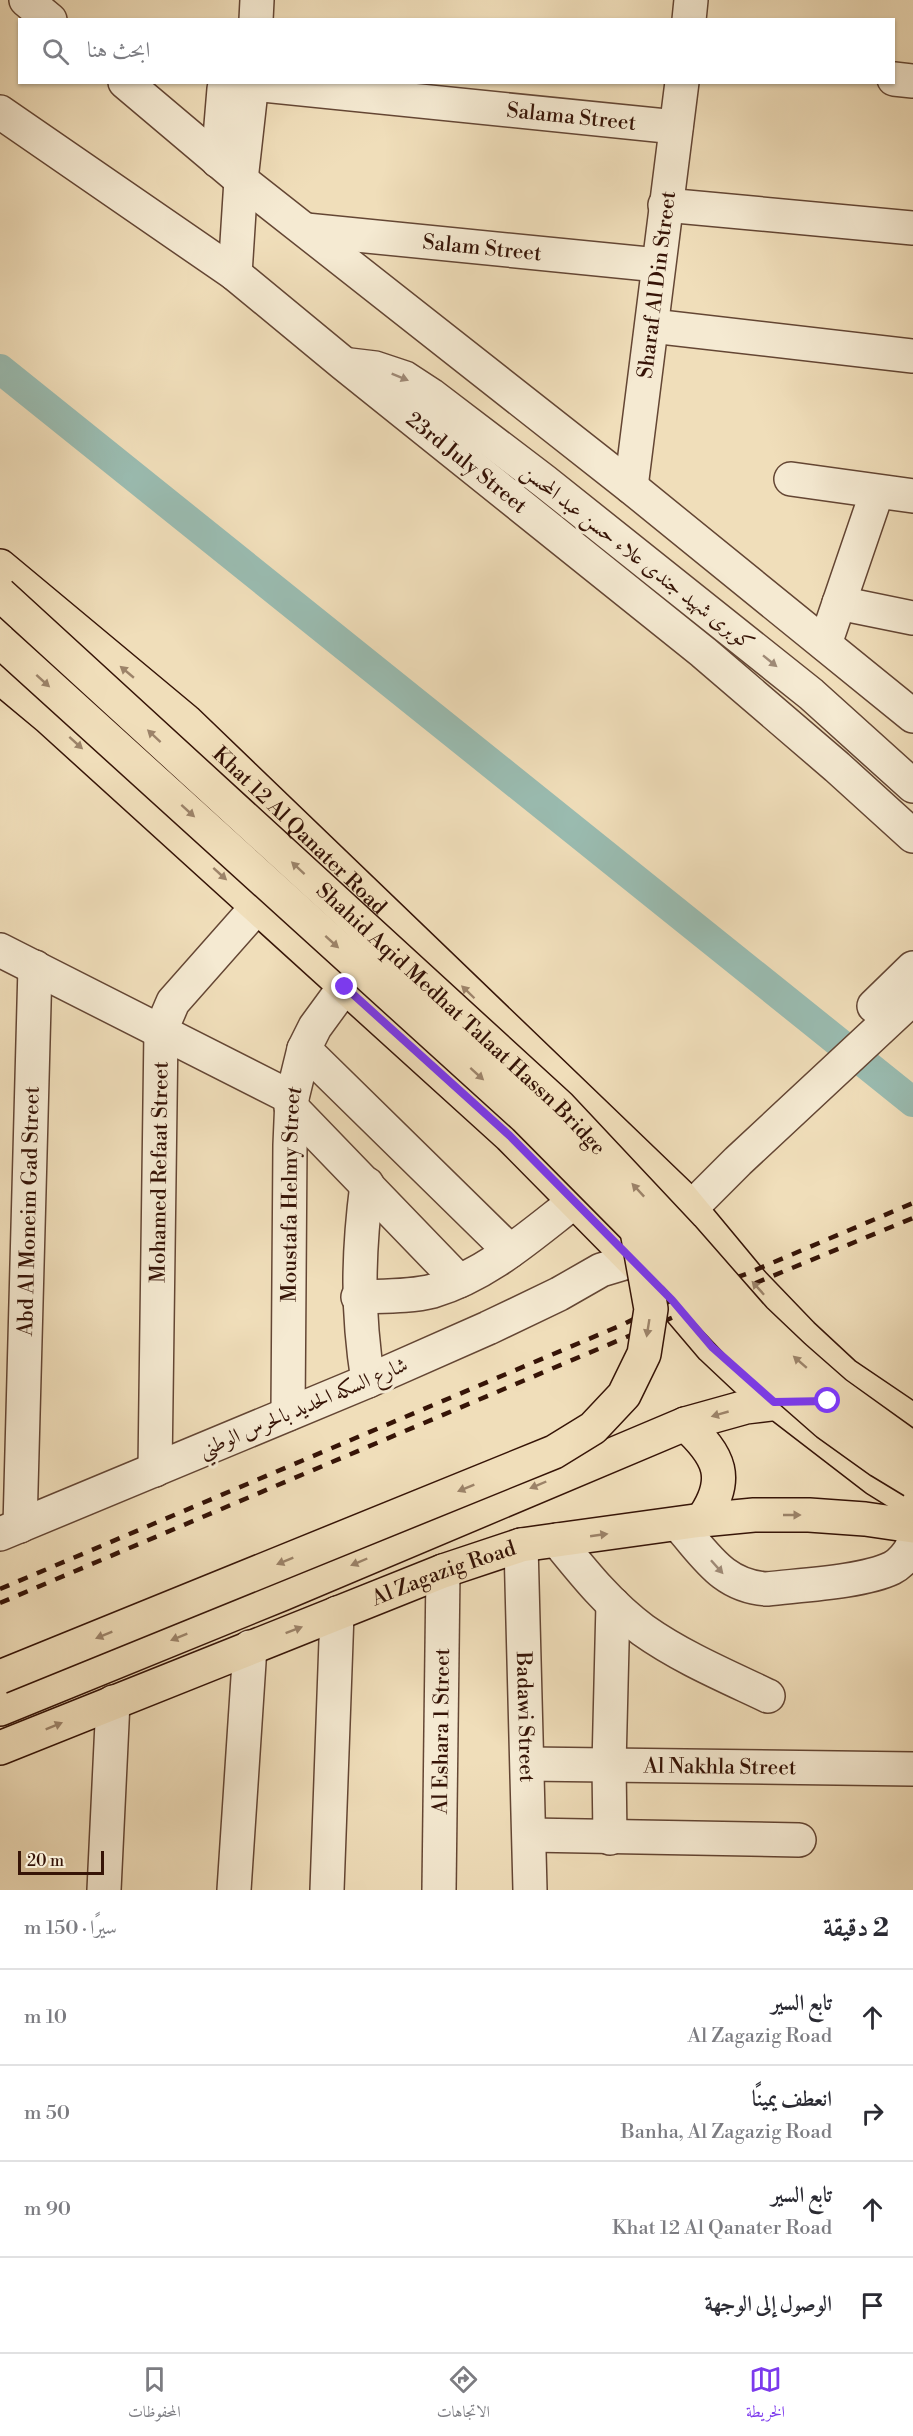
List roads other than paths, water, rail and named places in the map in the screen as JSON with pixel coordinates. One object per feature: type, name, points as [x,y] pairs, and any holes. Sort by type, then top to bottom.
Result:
[{"type":"main road","name":"Khat 12 Al Qanater Road","points":[[0,566],[186,721],[685,1202],[753,1284],[802,1335],[845,1375],[913,1421]]},
{"type":"main road","name":"Shahid Aqid Medhat Talaat Hassn Bridge","points":[[0,594],[560,1107],[682,1237],[754,1319],[794,1357],[835,1393],[913,1449]]},
{"type":"main road","name":"Shahid Aqid Medhat Talaat Hassn Bridge","points":[[0,641],[516,1110],[622,1252],[707,1311],[769,1373],[827,1423],[880,1461],[913,1481]]},
{"type":"main road","points":[[0,677],[48,717],[510,1136],[622,1252],[672,1300],[712,1347],[774,1402],[876,1479],[913,1502]]},
{"type":"main road","points":[[0,1677],[554,1452],[593,1428],[624,1395],[644,1354],[651,1309],[622,1252]]},
{"type":"main road","name":"Al Zagazig Road","points":[[0,1709],[282,1594],[685,1424],[746,1407],[774,1402],[882,1401]]},
{"type":"main road","points":[[685,1424],[704,1441],[716,1460],[719,1481],[714,1502],[690,1522]]},
{"type":"main road","name":"Al Zagazig Road","points":[[0,1748],[443,1571],[521,1545],[754,1515],[809,1515],[865,1519],[913,1526]]},
{"type":"street","points":[[26,0],[48,18]]},
{"type":"street","points":[[256,18],[257,0]]},
{"type":"street","points":[[689,18],[691,0]]},
{"type":"street","points":[[895,79],[913,81]]},
{"type":"street","points":[[127,84],[230,171],[631,487],[913,716]]},
{"type":"street","name":"Sharaf Al Din Street","points":[[631,487],[682,84]]},
{"type":"street","points":[[235,274],[230,171],[243,85]]},
{"type":"street","name":"Salama Street","points":[[243,85],[676,127]]},
{"type":"street","name":"23rd July Street","points":[[0,112],[235,274],[703,652],[837,767],[913,836]]},
{"type":"street","points":[[665,205],[913,228]]},
{"type":"street","name":"Salam Street","points":[[306,230],[658,265]]},
{"type":"street","points":[[652,326],[913,356]]},
{"type":"street","name":"كوبرى شهيد جندى علاء حسن عبد المحسن","points":[[344,364],[375,368],[405,378],[431,394],[811,694],[913,786]]},
{"type":"street","points":[[791,479],[913,496]]},
{"type":"street","points":[[825,644],[877,492]]},
{"type":"street","points":[[839,603],[913,618]]},
{"type":"street","name":"Mohamed Refaat Street","points":[[155,1470],[161,1030],[173,1002],[257,907]]},
{"type":"street","points":[[0,950],[161,1030],[292,1103],[459,1281]]},
{"type":"street","name":"Abd Al Moneim Gad Street","points":[[10,1530],[35,967]]},
{"type":"street","points":[[733,1155],[913,968]]},
{"type":"street","name":"Moustafa Helmy Street","points":[[288,1414],[292,1103],[304,1049],[315,1027],[345,987]]},
{"type":"street","points":[[733,1155],[913,998]]},
{"type":"street","points":[[304,1049],[510,1251]]},
{"type":"street","name":"شارع السكه الحديد بالحرس الوطني","points":[[10,1530],[368,1381],[559,1294],[622,1252],[685,1202],[733,1155]]},
{"type":"street","points":[[367,1184],[360,1240],[358,1297],[361,1339],[368,1381]]},
{"type":"street","points":[[358,1297],[431,1291],[459,1281],[510,1251],[574,1202]]},
{"type":"street","points":[[690,1522],[724,1575],[737,1584],[752,1588],[767,1589],[872,1575],[894,1567],[911,1550],[913,1544]]},
{"type":"street","points":[[557,1540],[589,1580],[644,1630],[706,1667],[768,1696]]},
{"type":"street","name":"Badawi Street","points":[[521,1545],[530,1890]]},
{"type":"street","name":"Al Eshara 1 Street","points":[[439,1890],[443,1571]]},
{"type":"street","points":[[610,1838],[609,1765],[614,1604]]},
{"type":"street","points":[[327,1890],[337,1613]]},
{"type":"street","points":[[234,1890],[250,1647]]},
{"type":"street","points":[[104,1890],[113,1702]]},
{"type":"street","name":"Al Nakhla Street","points":[[528,1764],[913,1769]]},
{"type":"street","points":[[530,1835],[800,1840]]},
{"type":"waterway","points":[[0,369],[913,1102]]},
{"type":"railway","points":[[0,1589],[624,1324],[672,1300],[746,1274],[913,1203]]},
{"type":"railway","points":[[0,1603],[683,1313],[913,1218]]}]
